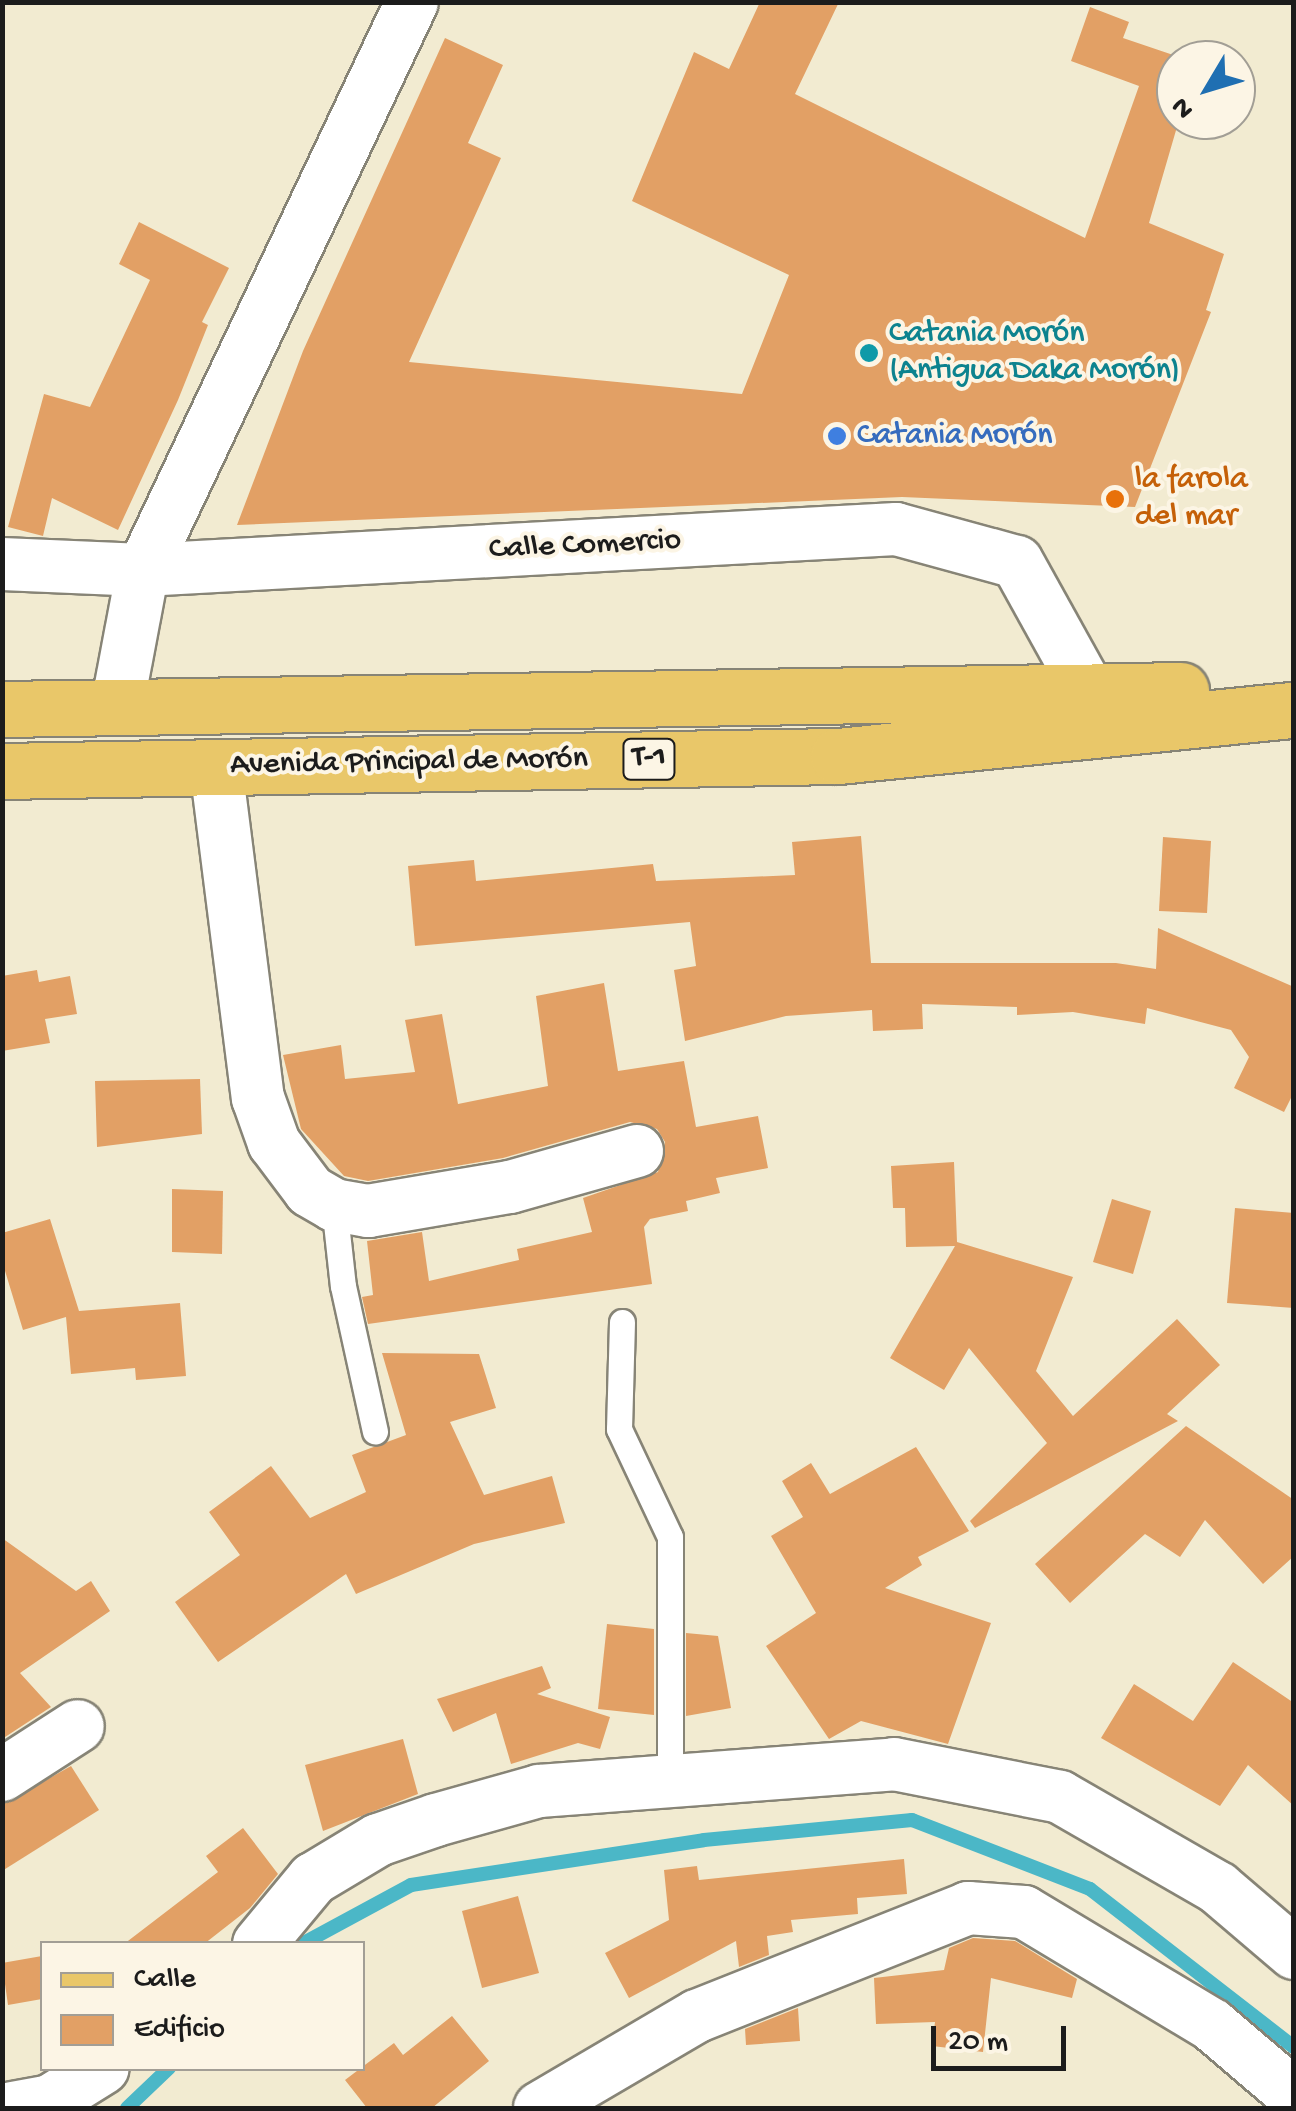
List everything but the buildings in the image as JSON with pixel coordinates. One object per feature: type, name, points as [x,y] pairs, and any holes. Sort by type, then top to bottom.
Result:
[{"type":"main road","name":"Avenida Principal de Morón","points":[[2,708],[1294,690]]},
{"type":"main road","name":"Avenida Principal de Morón","points":[[2,770],[838,756],[1294,710]]},
{"type":"street","points":[[117,707],[143,570],[412,2]]},
{"type":"street","name":"Calle Comercio","points":[[2,564],[143,570],[896,529],[1017,562],[1088,690]]},
{"type":"street","points":[[216,766],[258,1098],[286,1164],[310,1190],[334,1205],[368,1210],[510,1187],[638,1150]]},
{"type":"street","points":[[2,1775],[78,1726]]},
{"type":"street","points":[[261,1941],[313,1880],[378,1840],[538,1791],[894,1764],[1060,1798],[1218,1888],[1294,1953]]},
{"type":"street","points":[[540,2108],[697,2016],[968,1908],[1024,1912],[1212,2025],[1294,2095]]},
{"type":"street","points":[[12,2108],[50,2101],[98,2071]]},
{"type":"lane","points":[[334,1205],[343,1286],[375,1432]]},
{"type":"lane","points":[[622,1322],[619,1428],[672,1553],[670,1778]]},
{"type":"waterway","points":[[308,1941],[411,1885],[704,1840],[912,1820],[1090,1889],[1294,2047]]},
{"type":"waterway","points":[[127,2108],[166,2071]]},
{"type":"place","name":"Catania Morón (Antigua Daka Morón)","points":[[869,353]]},
{"type":"place","name":"Catania Morón","points":[[837,436]]},
{"type":"place","name":"la farola del mar","points":[[1115,499]]}]
